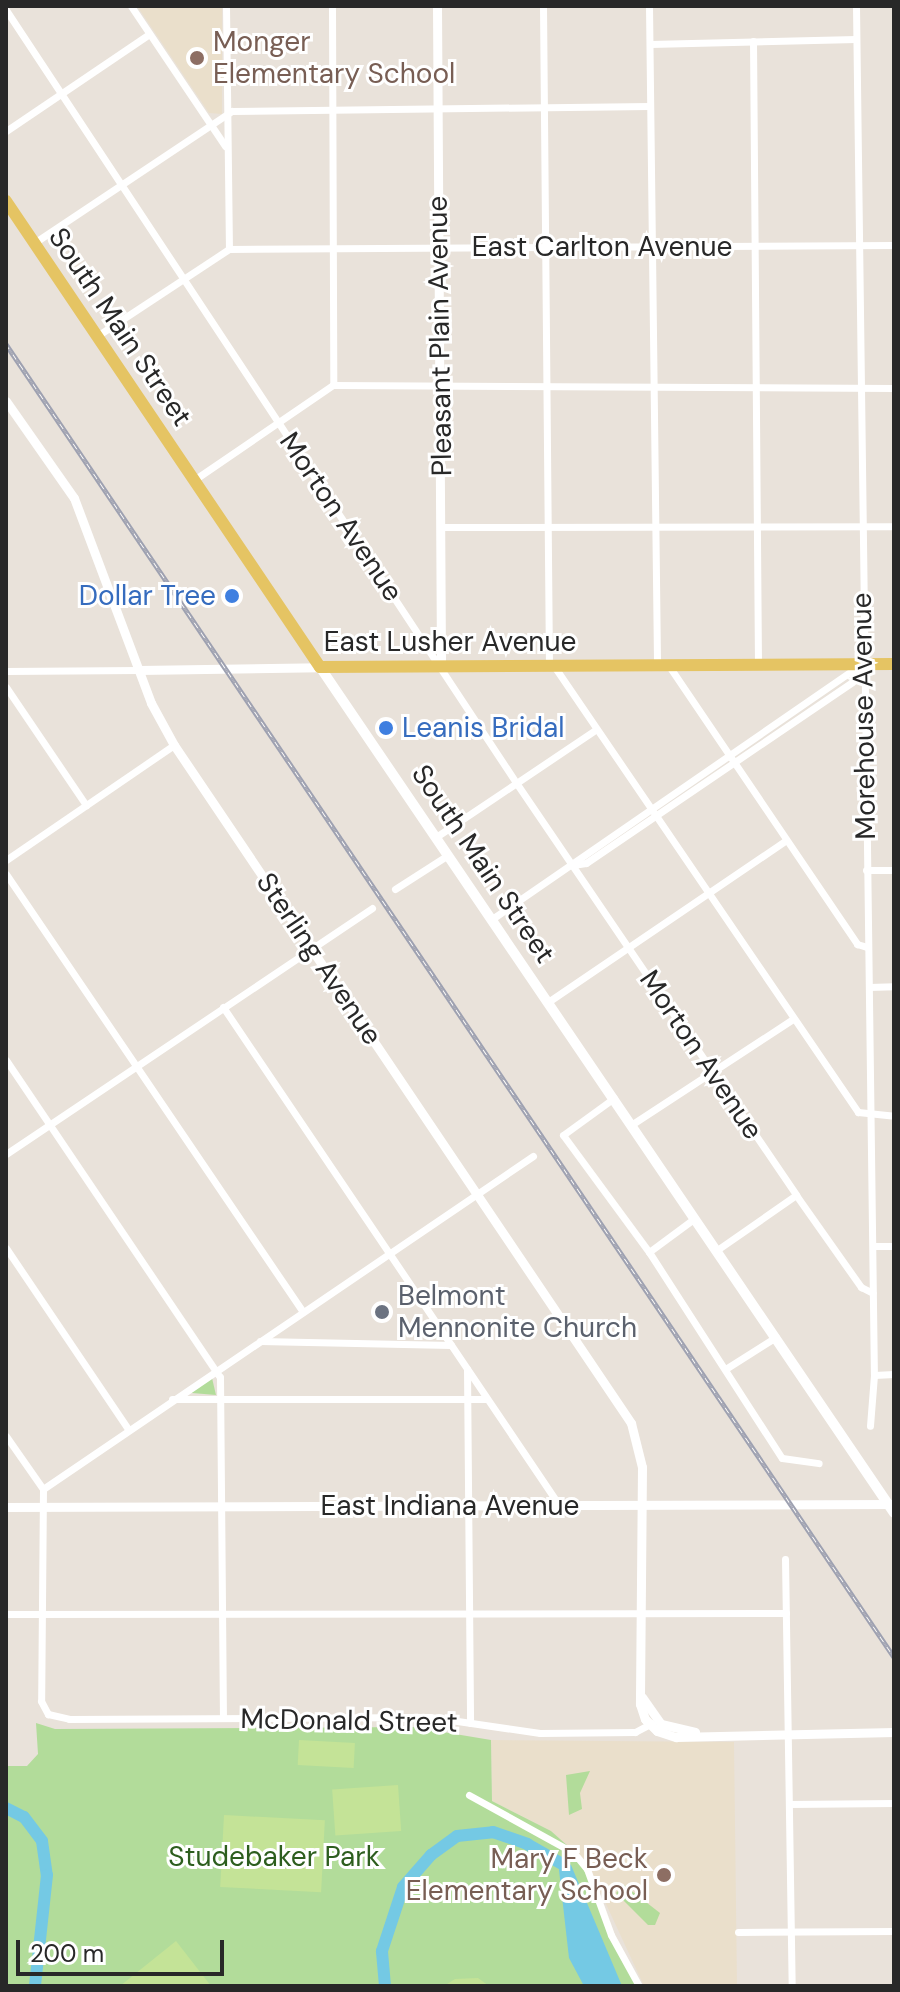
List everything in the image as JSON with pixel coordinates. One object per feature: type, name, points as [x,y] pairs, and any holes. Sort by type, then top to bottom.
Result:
[{"type":"main road","name":"South Main Street","points":[[6,201],[892,1507]]},
{"type":"main road","name":"East Lusher Avenue","points":[[320,667],[894,664]]},
{"type":"street","points":[[131,6],[227,148]]},
{"type":"street","points":[[97,336],[229,249],[226,6]]},
{"type":"street","points":[[332,6],[333,385]]},
{"type":"street","name":"Pleasant Plain Avenue","points":[[437,6],[443,527],[441,666]]},
{"type":"street","points":[[543,6],[551,666],[858,1112],[871,1116],[894,1116]]},
{"type":"street","points":[[649,6],[654,526],[663,665],[732,759],[857,944],[867,947]]},
{"type":"street","name":"Morehouse Avenue","points":[[856,6],[873,1246],[874,1375],[870,1426]]},
{"type":"street","name":"Morton Avenue","points":[[6,10],[185,276],[517,784],[796,1195],[861,1287],[873,1293]]},
{"type":"street","points":[[6,131],[149,34]]},
{"type":"street","points":[[650,44],[856,39]]},
{"type":"street","points":[[753,41],[758,664]]},
{"type":"street","points":[[34,243],[227,115],[333,109],[650,106]]},
{"type":"street","name":"East Carlton Avenue","points":[[229,249],[894,245]]},
{"type":"street","points":[[194,480],[333,385],[441,389],[894,388]]},
{"type":"street","name":"Sterling Avenue","points":[[6,401],[74,498],[139,670],[174,745],[624,1408],[641,1454],[642,1712],[652,1722]]},
{"type":"street","points":[[443,527],[894,526]]},
{"type":"street","points":[[492,919],[732,759],[863,665]]},
{"type":"street","name":"East Lusher Avenue","points":[[6,671],[320,667]]},
{"type":"street","points":[[6,687],[86,805]]},
{"type":"street","points":[[436,837],[595,730]]},
{"type":"street","points":[[6,860],[174,745]]},
{"type":"street","points":[[548,1002],[786,840]]},
{"type":"street","points":[[395,889],[448,855]]},
{"type":"street","points":[[866,870],[894,870]]},
{"type":"street","points":[[6,874],[303,1312]]},
{"type":"street","points":[[6,1154],[372,908]]},
{"type":"street","points":[[869,987],[894,986]]},
{"type":"street","points":[[223,1007],[559,1505]]},
{"type":"street","points":[[631,1125],[793,1019]]},
{"type":"street","points":[[6,1060],[216,1371],[222,1398],[223,1718]]},
{"type":"street","points":[[614,1098],[563,1135],[649,1252],[727,1368],[782,1458],[819,1463]]},
{"type":"street","points":[[42,1614],[39,1507],[43,1489],[171,1399],[533,1156]]},
{"type":"street","points":[[717,1250],[796,1195]]},
{"type":"street","points":[[649,1252],[695,1218]]},
{"type":"street","points":[[873,1246],[894,1246]]},
{"type":"street","points":[[6,1248],[128,1429]]},
{"type":"street","points":[[727,1368],[776,1337]]},
{"type":"street","points":[[260,1341],[451,1345]]},
{"type":"street","points":[[467,1369],[470,1723]]},
{"type":"street","points":[[874,1375],[894,1374]]},
{"type":"street","points":[[171,1399],[486,1399]]},
{"type":"street","points":[[6,1436],[43,1489]]},
{"type":"street","name":"East Indiana Avenue","points":[[6,1507],[892,1507]]},
{"type":"street","points":[[785,1559],[792,1986]]},
{"type":"street","points":[[6,1614],[786,1613]]},
{"type":"street","name":"McDonald Street","points":[[42,1614],[41,1701],[48,1714],[69,1719],[416,1717],[540,1733],[635,1732],[652,1722],[676,1737],[700,1733],[894,1732]]},
{"type":"street","points":[[469,1795],[574,1853],[587,1869],[611,1935],[639,1986]]},
{"type":"street","points":[[789,1804],[894,1803]]},
{"type":"street","points":[[738,1932],[894,1931]]},
{"type":"shaded area","name":"Monger Elementary School","points":[[137,6],[222,6],[222,114],[209,113]]},
{"type":"shaded area","name":"Mary F Beck Elementary School","points":[[491,1740],[734,1742],[737,1986],[644,1986],[587,1863],[551,1831],[492,1801]]},
{"type":"green space","points":[[212,1378],[216,1395],[192,1393],[192,1391]]},
{"type":"green space","name":"Studebaker Park","points":[[36,1723],[55,1729],[413,1727],[491,1740],[492,1801],[551,1831],[587,1863],[610,1922],[605,1925],[636,1986],[6,1986],[6,1766],[27,1766],[38,1754]]},
{"type":"green space","points":[[299,1740],[355,1743],[354,1768],[298,1765]]},
{"type":"green space","points":[[590,1771],[580,1793],[582,1809],[569,1815],[566,1775]]},
{"type":"green space","points":[[398,1785],[401,1831],[335,1835],[332,1790]]},
{"type":"green space","points":[[224,1815],[325,1820],[321,1892],[220,1887]]},
{"type":"green space","points":[[624,1885],[660,1913],[655,1925],[648,1925],[616,1893]]},
{"type":"green space","points":[[176,1941],[211,1986],[120,1986]]},
{"type":"green space","points":[[478,1978],[489,1986],[444,1986],[455,1979]]},
{"type":"water","points":[[564,1865],[571,1865],[622,1986],[584,1986],[569,1958],[559,1870]]},
{"type":"waterway","points":[[6,1808],[24,1817],[42,1841],[47,1875],[35,1986]]},
{"type":"waterway","points":[[385,1986],[382,1951],[403,1887],[431,1855],[457,1836],[493,1832],[527,1844],[564,1865],[569,1880]]},
{"type":"railway","points":[[6,344],[894,1657]]},
{"type":"place","name":"Monger Elementary School","points":[[197,58]]},
{"type":"place","name":"Dollar Tree","points":[[232,596]]},
{"type":"place","name":"Leanis Bridal","points":[[386,728]]},
{"type":"place","name":"Belmont Mennonite Church","points":[[382,1312]]},
{"type":"place","name":"Mary F Beck Elementary School","points":[[664,1875]]}]
